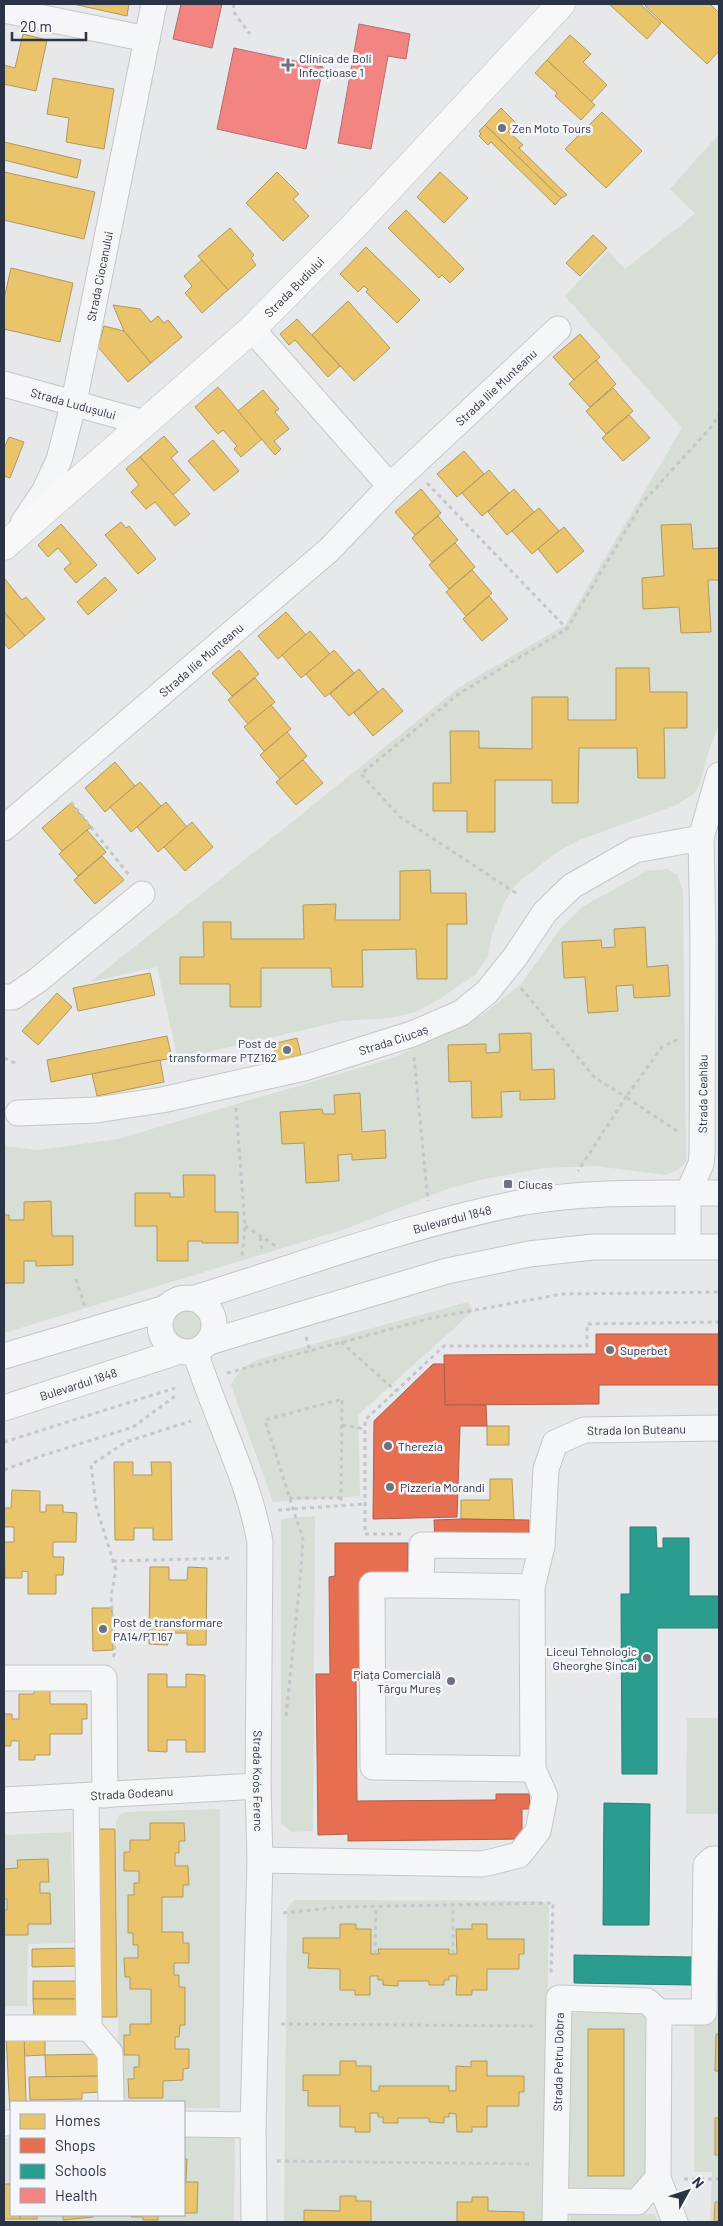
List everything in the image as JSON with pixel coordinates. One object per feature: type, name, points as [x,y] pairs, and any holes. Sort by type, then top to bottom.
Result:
[{"type":"main road","name":"Strada Budiului","points":[[9,542],[252,329],[353,227],[560,4]]},
{"type":"street","name":"Strada Ciocanului","points":[[9,542],[44,492],[59,460],[74,402],[154,4]]},
{"type":"street","points":[[4,10],[147,39]]},
{"type":"street","points":[[252,329],[390,486]]},
{"type":"street","name":"Strada Ilie Munteanu","points":[[4,828],[329,550],[390,486],[558,330]]},
{"type":"street","name":"Strada Ludușului","points":[[4,384],[145,423]]},
{"type":"street","name":"Strada Ceahlău","points":[[688,1246],[688,1193],[701,1164],[702,1153],[711,940],[700,838],[719,775]]},
{"type":"street","name":"Strada Ciucaș","points":[[18,1113],[96,1110],[162,1100],[304,1068],[412,1034],[461,1013],[487,992],[515,957],[545,912],[572,886],[635,850],[700,838]]},
{"type":"street","points":[[4,997],[13,997],[38,980],[142,894]]},
{"type":"street","name":"Bulevardul 1848","points":[[195,1298],[430,1224],[520,1203],[588,1195],[719,1193]]},
{"type":"street","name":"Bulevardul 1848","points":[[4,1408],[447,1271],[529,1254],[593,1247],[719,1246]]},
{"type":"street","points":[[4,1356],[166,1308],[179,1299],[195,1298],[208,1308],[215,1322],[214,1333],[195,1348],[170,1346],[163,1338],[160,1328],[161,1317],[166,1308]]},
{"type":"street","name":"Strada Koós Ferenc","points":[[195,1348],[204,1380],[255,1512],[260,1542],[258,1786],[260,1860],[254,2124],[254,2222]]},
{"type":"street","name":"Strada Ion Buteanu","points":[[533,1769],[532,1587],[542,1538],[546,1469],[555,1443],[584,1430],[719,1428]]},
{"type":"street","points":[[421,1584],[422,1545],[542,1538]]},
{"type":"street","points":[[260,1860],[483,1864],[519,1855],[538,1830],[545,1796],[533,1769],[373,1767],[372,1585],[421,1584],[532,1587]]},
{"type":"street","points":[[4,1678],[104,1678],[104,1795],[89,2028],[110,2053],[111,2101]]},
{"type":"street","name":"Strada Godeanu","points":[[4,1800],[258,1786]]},
{"type":"street","name":"Strada Petru Dobra","points":[[669,2178],[638,2202],[556,2212],[559,1998],[647,2001],[659,2012],[704,2012],[712,1914],[706,1865],[713,1859],[719,1859]]},
{"type":"street","points":[[659,2012],[669,2178],[674,2222]]},
{"type":"street","points":[[4,2028],[89,2028]]},
{"type":"street","points":[[185,2124],[254,2124]]},
{"type":"path","points":[[233,4],[234,14],[250,34]]},
{"type":"path","points":[[516,893],[400,817],[361,774],[460,692],[566,630],[644,502],[713,425],[719,414]]},
{"type":"path","points":[[411,466],[566,630]]},
{"type":"path","points":[[56,784],[123,865],[142,894]]},
{"type":"path","points":[[515,980],[595,1078],[680,1132]]},
{"type":"path","points":[[575,1176],[626,1097],[662,1047],[679,1039]]},
{"type":"path","points":[[414,1052],[428,1205]]},
{"type":"path","points":[[4,1058],[15,1063]]},
{"type":"path","points":[[235,1101],[245,1226],[242,1259]]},
{"type":"path","points":[[245,1226],[276,1247]]},
{"type":"path","points":[[260,1236],[262,1252]]},
{"type":"path","points":[[76,1279],[87,1315]]},
{"type":"path","points":[[227,1373],[432,1318],[562,1294],[719,1292]]},
{"type":"path","points":[[422,1545],[422,1535],[365,1534],[365,1420],[444,1346],[587,1346],[588,1324],[719,1322]]},
{"type":"path","points":[[304,1334],[310,1351]]},
{"type":"path","points":[[341,1342],[396,1391]]},
{"type":"path","points":[[4,1442],[175,1388]]},
{"type":"path","points":[[4,1470],[41,1456],[133,1427],[178,1394]]},
{"type":"path","points":[[286,1717],[303,1540],[265,1420],[342,1399],[341,1505]]},
{"type":"path","points":[[104,1678],[115,1653],[111,1596],[116,1570],[96,1506],[91,1465],[126,1442],[191,1422]]},
{"type":"path","points":[[342,1425],[365,1429]]},
{"type":"path","points":[[289,1498],[341,1498]]},
{"type":"path","points":[[304,1508],[305,1498]]},
{"type":"path","points":[[274,1510],[365,1504]]},
{"type":"path","points":[[113,1561],[231,1558]]},
{"type":"path","points":[[280,1917],[285,1912],[376,1907],[553,1903],[550,1979]]},
{"type":"path","points":[[453,1905],[453,1954]]},
{"type":"path","points":[[375,1954],[376,1907]]},
{"type":"path","points":[[280,2024],[559,2026]]},
{"type":"path","points":[[271,2161],[556,2164]]},
{"type":"path","points":[[669,2178],[719,2179]]},
{"type":"shaded area","points":[[719,134],[719,724],[708,753],[700,783],[694,794],[674,806],[579,840],[560,850],[517,883],[505,901],[492,934],[488,955],[476,974],[438,1000],[415,1012],[389,1018],[342,1021],[204,1053],[177,1055],[157,967],[90,982],[458,688],[565,625],[682,428],[565,296],[608,251],[625,269],[695,214],[670,189]]},
{"type":"shaded area","points":[[667,869],[677,875],[683,890],[686,1162],[677,1170],[665,1175],[596,1166],[545,1168],[489,1178],[450,1188],[345,1229],[4,1333],[4,1146],[39,1150],[118,1139],[393,1058],[482,1015],[521,984],[561,928],[584,906],[647,871]]},
{"type":"shaded area","points":[[468,1302],[473,1311],[358,1415],[360,1496],[273,1502],[231,1385],[239,1372],[259,1359]]},
{"type":"shaded area","points":[[187,1310],[198,1314],[202,1325],[198,1336],[187,1340],[176,1336],[172,1325],[176,1314]]},
{"type":"shaded area","points":[[315,1516],[313,1831],[291,1832],[281,1823],[281,1519]]},
{"type":"shaded area","points":[[687,1718],[719,1718],[719,1814],[686,1814]]},
{"type":"shaded area","points":[[220,1809],[220,2108],[185,2108],[185,2101],[119,2101],[116,1823],[119,1815],[126,1812]]},
{"type":"shaded area","points":[[71,1832],[74,1943],[28,1944],[27,2006],[4,2006],[4,1835]]},
{"type":"shaded area","points":[[294,1900],[541,1901],[549,1906],[544,2222],[284,2222],[287,1909]]},
{"type":"shaded area","points":[[719,1932],[719,2222],[710,2222],[712,2172],[694,2172],[694,2016],[711,1938]]},
{"type":"shaded area","points":[[642,2012],[652,2023],[653,2175],[637,2189],[566,2189],[567,2013]]},
{"type":"shaded area","points":[[235,2136],[234,2222],[4,2222],[4,2138],[10,2138],[10,2216],[185,2216],[185,2137]]},
{"type":"shaded area","points":[[570,2212],[655,2214],[658,2222],[570,2222]]},
{"type":"building: Homes","points":[[73,4],[129,4],[127,16]]},
{"type":"building: Homes","points":[[609,4],[640,4],[661,23],[647,39]]},
{"type":"building: Homes","points":[[647,4],[710,4],[719,13],[719,51],[707,64],[645,6]]},
{"type":"building: Homes","points":[[23,34],[47,40],[36,91],[4,84],[4,65],[15,68]]},
{"type":"building: Homes","points":[[570,35],[591,54],[583,62],[607,85],[591,102],[547,60]]},
{"type":"building: Homes","points":[[547,60],[595,105],[581,120],[555,96],[557,93],[535,73]]},
{"type":"building: Homes","points":[[53,78],[114,89],[104,149],[66,142],[69,118],[47,114]]},
{"type":"building: Homes","points":[[501,108],[516,123],[508,131],[523,145],[519,148],[567,195],[561,198],[485,125]]},
{"type":"building: Homes","points":[[602,112],[642,151],[606,188],[565,149]]},
{"type":"building: Homes","points":[[485,125],[561,198],[555,205],[491,142],[488,145],[479,136],[481,134],[479,131]]},
{"type":"building: Homes","points":[[4,142],[81,160],[77,178],[4,160]]},
{"type":"building: Homes","points":[[4,172],[95,192],[84,239],[4,220]]},
{"type":"building: Homes","points":[[277,172],[299,194],[293,199],[309,216],[283,241],[246,203]]},
{"type":"building: Homes","points":[[440,172],[468,198],[444,223],[417,197]]},
{"type":"building: Homes","points":[[406,210],[464,269],[450,283],[442,275],[439,278],[388,228]]},
{"type":"building: Homes","points":[[230,228],[254,255],[251,258],[256,265],[228,290],[198,256]]},
{"type":"building: Homes","points":[[593,235],[607,248],[580,276],[566,263]]},
{"type":"building: Homes","points":[[366,247],[420,300],[397,323],[366,292],[368,289],[364,286],[358,292],[340,274]]},
{"type":"building: Homes","points":[[202,260],[228,290],[202,313],[185,293],[192,286],[184,276]]},
{"type":"building: Homes","points":[[11,268],[73,283],[60,342],[4,329],[4,299]]},
{"type":"building: Homes","points":[[348,301],[390,348],[354,381],[312,335]]},
{"type":"building: Homes","points":[[113,305],[140,309],[151,322],[158,316],[164,323],[168,320],[182,337],[151,363],[124,331]]},
{"type":"building: Homes","points":[[297,319],[340,366],[328,377],[295,340],[289,345],[280,334]]},
{"type":"building: Homes","points":[[104,326],[124,331],[151,363],[128,382],[98,347]]},
{"type":"building: Homes","points":[[580,334],[600,357],[574,380],[553,357]]},
{"type":"building: Homes","points":[[596,360],[616,384],[590,407],[569,384]]},
{"type":"building: Homes","points":[[218,387],[262,439],[241,457],[234,449],[237,446],[223,430],[218,434],[195,407]]},
{"type":"building: Homes","points":[[613,388],[633,411],[606,434],[586,411]]},
{"type":"building: Homes","points":[[263,390],[279,409],[275,412],[289,429],[274,441],[281,449],[275,455],[238,411]]},
{"type":"building: Homes","points":[[629,415],[650,438],[623,461],[602,438]]},
{"type":"building: Homes","points":[[164,436],[178,452],[171,458],[190,480],[173,495],[140,457]]},
{"type":"building: Homes","points":[[9,437],[24,442],[10,478],[4,476],[4,448]]},
{"type":"building: Homes","points":[[213,440],[239,471],[214,491],[188,461]]},
{"type":"building: Homes","points":[[464,451],[484,474],[457,497],[437,474]]},
{"type":"building: Homes","points":[[140,457],[190,514],[175,526],[155,502],[146,509],[131,492],[139,485],[126,469]]},
{"type":"building: Homes","points":[[489,470],[509,493],[482,516],[462,493]]},
{"type":"building: Homes","points":[[421,489],[441,513],[415,535],[395,512]]},
{"type":"building: Homes","points":[[514,489],[534,512],[507,535],[488,512]]},
{"type":"building: Homes","points":[[539,508],[559,531],[532,554],[512,531]]},
{"type":"building: Homes","points":[[438,516],[458,540],[432,562],[412,538]]},
{"type":"building: Homes","points":[[121,522],[126,528],[129,526],[156,559],[138,574],[105,535]]},
{"type":"building: Homes","points":[[61,524],[97,565],[76,583],[64,569],[71,563],[58,548],[48,557],[38,545]]},
{"type":"building: Homes","points":[[691,524],[693,549],[719,548],[719,580],[708,580],[711,632],[681,633],[679,607],[643,609],[642,578],[664,576],[661,525]]},
{"type":"building: Homes","points":[[564,527],[584,551],[557,573],[538,549]]},
{"type":"building: Homes","points":[[455,543],[475,567],[449,589],[429,565]]},
{"type":"building: Homes","points":[[472,570],[492,593],[466,616],[446,592]]},
{"type":"building: Homes","points":[[105,577],[117,590],[88,615],[77,602]]},
{"type":"building: Homes","points":[[4,578],[22,600],[26,597],[45,619],[25,636],[4,612]]},
{"type":"building: Homes","points":[[489,596],[508,619],[482,641],[463,619]]},
{"type":"building: Homes","points":[[4,612],[25,636],[9,649],[4,643]]},
{"type":"building: Homes","points":[[286,612],[306,635],[278,659],[258,636]]},
{"type":"building: Homes","points":[[310,631],[330,654],[301,678],[282,655]]},
{"type":"building: Homes","points":[[239,650],[259,674],[232,696],[212,673]]},
{"type":"building: Homes","points":[[334,650],[354,673],[325,697],[306,674]]},
{"type":"building: Homes","points":[[616,668],[649,668],[650,692],[687,692],[687,728],[664,728],[665,778],[638,778],[637,748],[579,748],[578,803],[552,803],[552,780],[495,780],[495,832],[467,832],[467,811],[433,811],[433,783],[451,783],[450,731],[479,731],[479,748],[532,749],[532,697],[568,697],[568,720],[616,720]]},
{"type":"building: Homes","points":[[359,669],[378,692],[349,716],[330,694]]},
{"type":"building: Homes","points":[[255,678],[275,702],[248,724],[228,700]]},
{"type":"building: Homes","points":[[383,688],[403,711],[373,736],[354,713]]},
{"type":"building: Homes","points":[[271,705],[291,729],[264,751],[244,727]]},
{"type":"building: Homes","points":[[287,732],[307,756],[280,779],[260,755]]},
{"type":"building: Homes","points":[[303,760],[323,783],[296,805],[276,782]]},
{"type":"building: Homes","points":[[115,762],[135,786],[105,812],[85,788]]},
{"type":"building: Homes","points":[[140,782],[161,806],[131,832],[110,807]]},
{"type":"building: Homes","points":[[166,802],[187,827],[158,852],[137,827]]},
{"type":"building: Homes","points":[[71,803],[91,827],[62,851],[42,828]]},
{"type":"building: Homes","points":[[192,822],[213,847],[185,871],[164,847]]},
{"type":"building: Homes","points":[[87,830],[106,852],[78,876],[59,854]]},
{"type":"building: Homes","points":[[102,856],[124,880],[95,904],[74,880]]},
{"type":"building: Homes","points":[[430,870],[431,893],[466,893],[467,924],[447,924],[447,979],[417,979],[416,949],[362,950],[363,987],[332,987],[331,968],[261,968],[261,1007],[230,1007],[230,984],[180,984],[180,957],[204,957],[203,922],[231,922],[231,939],[304,939],[303,905],[336,904],[335,920],[400,920],[400,871]]},
{"type":"building: Homes","points":[[645,927],[647,967],[668,965],[670,996],[634,998],[633,985],[616,986],[618,1011],[588,1013],[585,977],[564,978],[562,942],[601,940],[602,948],[615,947],[614,929]]},
{"type":"building: Homes","points":[[150,973],[155,995],[78,1011],[73,988]]},
{"type":"building: Homes","points":[[57,993],[72,1007],[38,1045],[22,1031]]},
{"type":"building: Homes","points":[[531,1033],[532,1070],[554,1069],[555,1099],[520,1100],[520,1091],[501,1092],[502,1117],[472,1118],[471,1081],[449,1082],[448,1045],[486,1044],[486,1053],[500,1052],[499,1034]]},
{"type":"building: Homes","points":[[167,1036],[172,1058],[51,1082],[47,1060]]},
{"type":"building: Homes","name":"Post de transformare PTZ162","points":[[297,1038],[301,1055],[277,1061],[273,1044]]},
{"type":"building: Homes","points":[[160,1060],[164,1082],[97,1096],[92,1074]]},
{"type":"building: Homes","points":[[360,1093],[362,1132],[385,1130],[386,1158],[352,1160],[352,1154],[338,1155],[339,1181],[306,1183],[304,1143],[282,1144],[280,1112],[322,1109],[323,1114],[335,1114],[334,1095]]},
{"type":"building: Homes","points":[[183,1175],[215,1175],[215,1212],[238,1212],[238,1243],[188,1241],[188,1261],[157,1261],[157,1226],[135,1226],[135,1193],[170,1193],[170,1197],[184,1197]]},
{"type":"building: Homes","points":[[51,1201],[52,1236],[73,1236],[73,1265],[36,1266],[36,1261],[24,1261],[24,1283],[4,1283],[4,1215],[9,1215],[9,1220],[24,1220],[24,1202]]},
{"type":"building: Homes","points":[[487,1426],[509,1426],[509,1445],[487,1445]]},
{"type":"building: Homes","points":[[114,1462],[133,1462],[133,1475],[152,1475],[151,1462],[171,1462],[172,1540],[153,1540],[153,1528],[134,1528],[134,1540],[115,1540]]},
{"type":"building: Homes","points":[[490,1479],[512,1479],[514,1520],[461,1519],[461,1500],[490,1500]]},
{"type":"building: Homes","points":[[12,1490],[40,1491],[40,1512],[46,1512],[46,1505],[63,1505],[63,1512],[77,1513],[76,1542],[53,1542],[53,1557],[64,1557],[63,1575],[56,1575],[56,1594],[28,1594],[28,1572],[22,1571],[22,1578],[5,1578],[4,1542],[14,1542],[14,1527],[4,1527],[4,1508],[11,1508]]},
{"type":"building: Homes","points":[[150,1567],[169,1567],[169,1580],[187,1580],[188,1567],[207,1568],[206,1645],[187,1645],[187,1633],[168,1633],[168,1645],[149,1644]]},
{"type":"building: Homes","name":"Post de transformare PA14/PT167","points":[[92,1608],[112,1608],[113,1650],[93,1651]]},
{"type":"building: Homes","points":[[148,1674],[167,1674],[167,1687],[186,1687],[186,1674],[205,1675],[205,1752],[186,1752],[186,1740],[167,1740],[167,1752],[148,1751]]},
{"type":"building: Homes","points":[[34,1689],[50,1689],[50,1704],[87,1704],[87,1719],[82,1719],[82,1734],[50,1734],[50,1755],[35,1755],[35,1760],[19,1760],[19,1741],[11,1741],[11,1746],[4,1746],[4,1714],[12,1714],[12,1719],[19,1719],[19,1694],[34,1694]]},
{"type":"building: Homes","points":[[150,1823],[184,1823],[185,1841],[179,1841],[179,1853],[175,1853],[175,1866],[188,1866],[189,1885],[183,1885],[183,1897],[162,1897],[162,1932],[183,1932],[183,1943],[189,1943],[189,1963],[174,1963],[174,1975],[179,1975],[179,1987],[185,1987],[185,2025],[180,2025],[179,2037],[175,2037],[175,2049],[189,2049],[189,2068],[183,2069],[183,2080],[163,2081],[163,2098],[129,2098],[128,2079],[134,2079],[134,2067],[139,2067],[139,2055],[124,2055],[124,2035],[130,2035],[130,2024],[151,2024],[151,1989],[130,1989],[130,1977],[125,1977],[124,1958],[138,1958],[138,1945],[133,1945],[133,1933],[128,1933],[128,1895],[134,1895],[134,1883],[139,1883],[139,1871],[124,1871],[124,1852],[130,1852],[130,1840],[150,1840]]},
{"type":"building: Homes","points":[[96,1829],[115,1829],[117,2017],[98,2017]]},
{"type":"building: Homes","points":[[48,1859],[49,1882],[40,1882],[40,1893],[50,1893],[51,1924],[28,1924],[28,1935],[4,1935],[4,1910],[7,1910],[7,1899],[4,1899],[4,1869],[18,1868],[17,1860]]},
{"type":"building: Homes","points":[[340,1924],[356,1924],[356,1929],[371,1929],[371,1954],[379,1954],[378,1949],[449,1949],[449,1954],[457,1954],[456,1929],[472,1929],[472,1924],[487,1924],[487,1939],[524,1939],[524,1954],[519,1954],[519,1969],[487,1969],[487,1990],[472,1990],[472,1995],[456,1995],[457,1976],[449,1976],[449,1980],[444,1980],[444,1985],[429,1985],[429,1981],[398,1981],[398,1986],[383,1985],[383,1980],[378,1980],[378,1976],[370,1976],[370,1995],[355,1995],[355,1990],[340,1990],[340,1969],[308,1968],[309,1953],[303,1953],[303,1938],[340,1938]]},
{"type":"building: Homes","points":[[81,1948],[82,1966],[32,1967],[32,1949]]},
{"type":"building: Homes","points":[[715,1952],[719,1952],[719,1988],[715,1988]]},
{"type":"building: Homes","points":[[33,1981],[81,1981],[81,1999],[33,1999]]},
{"type":"building: Homes","points":[[33,1999],[81,1999],[82,2018],[34,2018]]},
{"type":"building: Homes","points":[[588,2029],[624,2029],[624,2176],[588,2176]]},
{"type":"building: Homes","points":[[24,2034],[45,2034],[45,2055],[24,2056]]},
{"type":"building: Homes","points":[[24,2034],[26,2101],[10,2101],[10,2114],[6,2035]]},
{"type":"building: Homes","points":[[716,2034],[719,2034],[719,2071],[715,2071]]},
{"type":"building: Homes","points":[[103,2054],[103,2076],[46,2077],[45,2055]]},
{"type":"building: Homes","points":[[340,2061],[356,2061],[356,2066],[371,2066],[371,2091],[379,2091],[379,2086],[449,2086],[449,2091],[456,2091],[456,2066],[471,2067],[471,2061],[487,2061],[487,2076],[524,2076],[524,2092],[519,2092],[519,2106],[487,2106],[487,2127],[472,2127],[472,2132],[457,2132],[456,2114],[449,2113],[449,2117],[444,2117],[444,2123],[429,2122],[429,2118],[398,2118],[398,2123],[383,2123],[383,2117],[378,2117],[378,2113],[370,2113],[370,2132],[355,2132],[355,2127],[340,2127],[340,2106],[308,2106],[308,2090],[303,2091],[303,2075],[340,2075]]},
{"type":"building: Homes","points":[[103,2076],[103,2092],[82,2093],[82,2099],[30,2100],[29,2077]]},
{"type":"building: Homes","points":[[715,2118],[719,2118],[719,2155],[715,2155]]},
{"type":"building: Homes","points":[[185,2159],[187,2159],[186,2182],[198,2182],[197,2213],[185,2213]]},
{"type":"building: Homes","points":[[4,2184],[10,2184],[10,2216],[20,2216],[20,2219],[4,2219]]},
{"type":"building: Homes","points":[[340,2196],[356,2196],[356,2201],[371,2201],[371,2222],[304,2222],[304,2210],[340,2211]]},
{"type":"building: Homes","points":[[472,2197],[488,2197],[488,2211],[524,2212],[524,2222],[457,2222],[457,2202],[472,2202]]},
{"type":"building: Homes","points":[[715,2202],[719,2202],[719,2222],[714,2222]]},
{"type":"building: Homes","points":[[20,2216],[37,2216],[37,2219],[20,2219]]},
{"type":"building: Homes","points":[[63,2216],[93,2216],[93,2217],[63,2220]]},
{"type":"building: Homes","points":[[158,2216],[158,2220],[143,2220],[143,2217],[131,2217]]},
{"type":"building: Shops","points":[[596,1334],[719,1334],[719,1385],[599,1385],[599,1404],[445,1405],[444,1355],[596,1354]]},
{"type":"building: Shops","points":[[433,1364],[444,1364],[445,1405],[486,1405],[487,1426],[460,1426],[457,1517],[373,1519],[374,1421]]},
{"type":"building: Shops","points":[[434,1520],[529,1520],[529,1541],[435,1541]]},
{"type":"building: Shops","points":[[335,1543],[408,1543],[408,1580],[369,1580],[370,1680],[356,1680],[357,1801],[496,1800],[496,1794],[529,1794],[530,1809],[522,1809],[522,1839],[348,1841],[348,1834],[318,1835],[316,1674],[330,1674],[329,1577],[335,1576]]},
{"type":"building: Schools","points":[[630,1527],[656,1527],[657,1548],[663,1548],[663,1538],[689,1538],[689,1596],[719,1596],[719,1628],[657,1628],[657,1774],[622,1774],[621,1594],[630,1594]]},
{"type":"building: Schools","points":[[604,1803],[650,1804],[649,1925],[603,1925]]},
{"type":"building: Schools","points":[[574,1955],[692,1957],[692,1985],[574,1983]]},
{"type":"building: Health","points":[[181,4],[222,4],[212,48],[173,39]]},
{"type":"building: Health","points":[[359,24],[410,34],[406,59],[388,56],[371,149],[338,143]]},
{"type":"building: Health","points":[[234,48],[323,67],[306,149],[217,129]]},
{"type":"place","name":"Clinica de Boli Infecțioase 1","points":[[288,65]]},
{"type":"place","name":"Zen Moto Tours","points":[[502,128]]},
{"type":"place","name":"Post de transformare PTZ162","points":[[287,1050]]},
{"type":"place","name":"Ciucaș","points":[[508,1184]]},
{"type":"place","name":"Superbet","points":[[610,1350]]},
{"type":"place","name":"Therezia","points":[[388,1446]]},
{"type":"place","name":"Pizzeria Morandi","points":[[390,1487]]},
{"type":"place","name":"Post de transformare PA14/PT167","points":[[103,1629]]},
{"type":"place","name":"Liceul Tehnologic Gheorghe Șincai","points":[[647,1658]]},
{"type":"place","name":"Piața Comercială Târgu Mureș","points":[[451,1681]]}]
